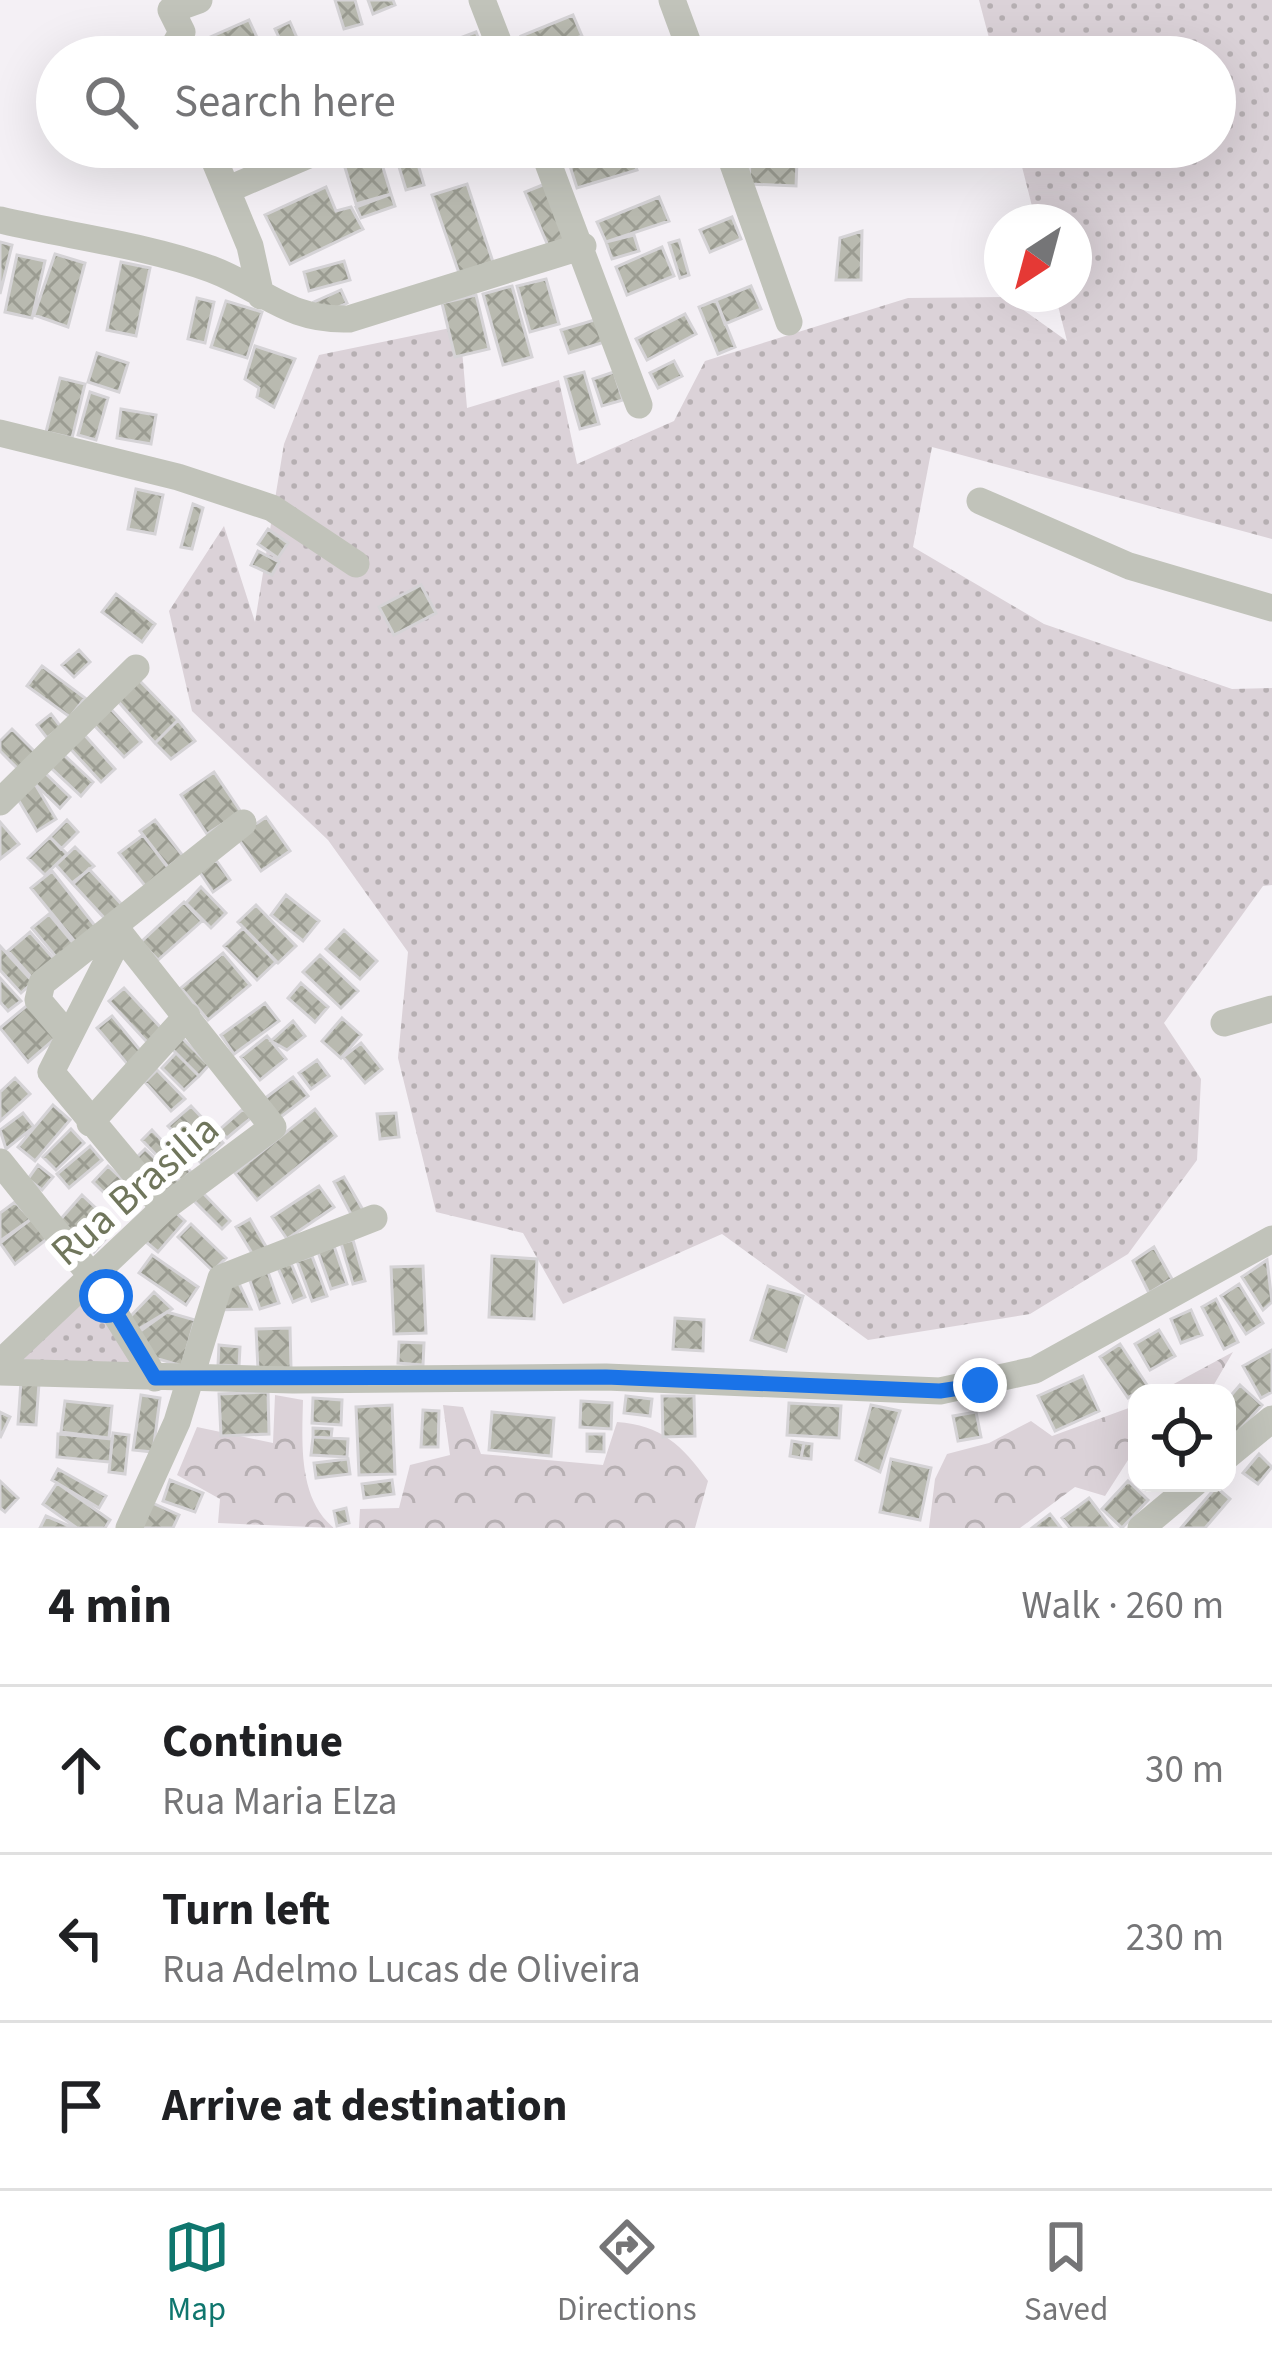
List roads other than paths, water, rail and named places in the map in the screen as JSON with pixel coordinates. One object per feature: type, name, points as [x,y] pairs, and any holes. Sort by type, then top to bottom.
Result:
[{"type":"street","points":[[180,36],[171,10],[200,0]]},
{"type":"street","points":[[482,0],[496,36]]},
{"type":"street","points":[[672,0],[685,36]]},
{"type":"street","points":[[220,168],[261,296]]},
{"type":"street","points":[[230,189],[278,168]]},
{"type":"street","points":[[551,168],[639,405]]},
{"type":"street","points":[[735,168],[790,322]]},
{"type":"street","points":[[0,220],[207,268],[294,314],[349,319],[583,246]]},
{"type":"street","points":[[0,433],[178,477],[272,508],[356,564]]},
{"type":"street","points":[[980,501],[1129,566],[1272,608]]},
{"type":"street","points":[[0,802],[136,668]]},
{"type":"street","points":[[66,1033],[38,1000],[38,989],[118,930],[243,823]]},
{"type":"street","points":[[118,930],[51,1072],[164,1208]]},
{"type":"street","name":"Rua Brasilia","points":[[0,1367],[164,1208],[273,1127],[118,930]]},
{"type":"street","points":[[1224,1023],[1272,1009]]},
{"type":"street","name":"Rua Brasilia","points":[[90,1123],[187,1016]]},
{"type":"street","points":[[0,1162],[93,1278],[155,1378]]},
{"type":"street","points":[[129,1528],[177,1421],[221,1278],[374,1218]]},
{"type":"street","points":[[0,1367],[188,1379],[606,1377],[940,1391],[1035,1370],[1272,1240]]},
{"type":"street","points":[[1236,1449],[1272,1419]]},
{"type":"street","points":[[1141,1528],[1184,1492]]}]
